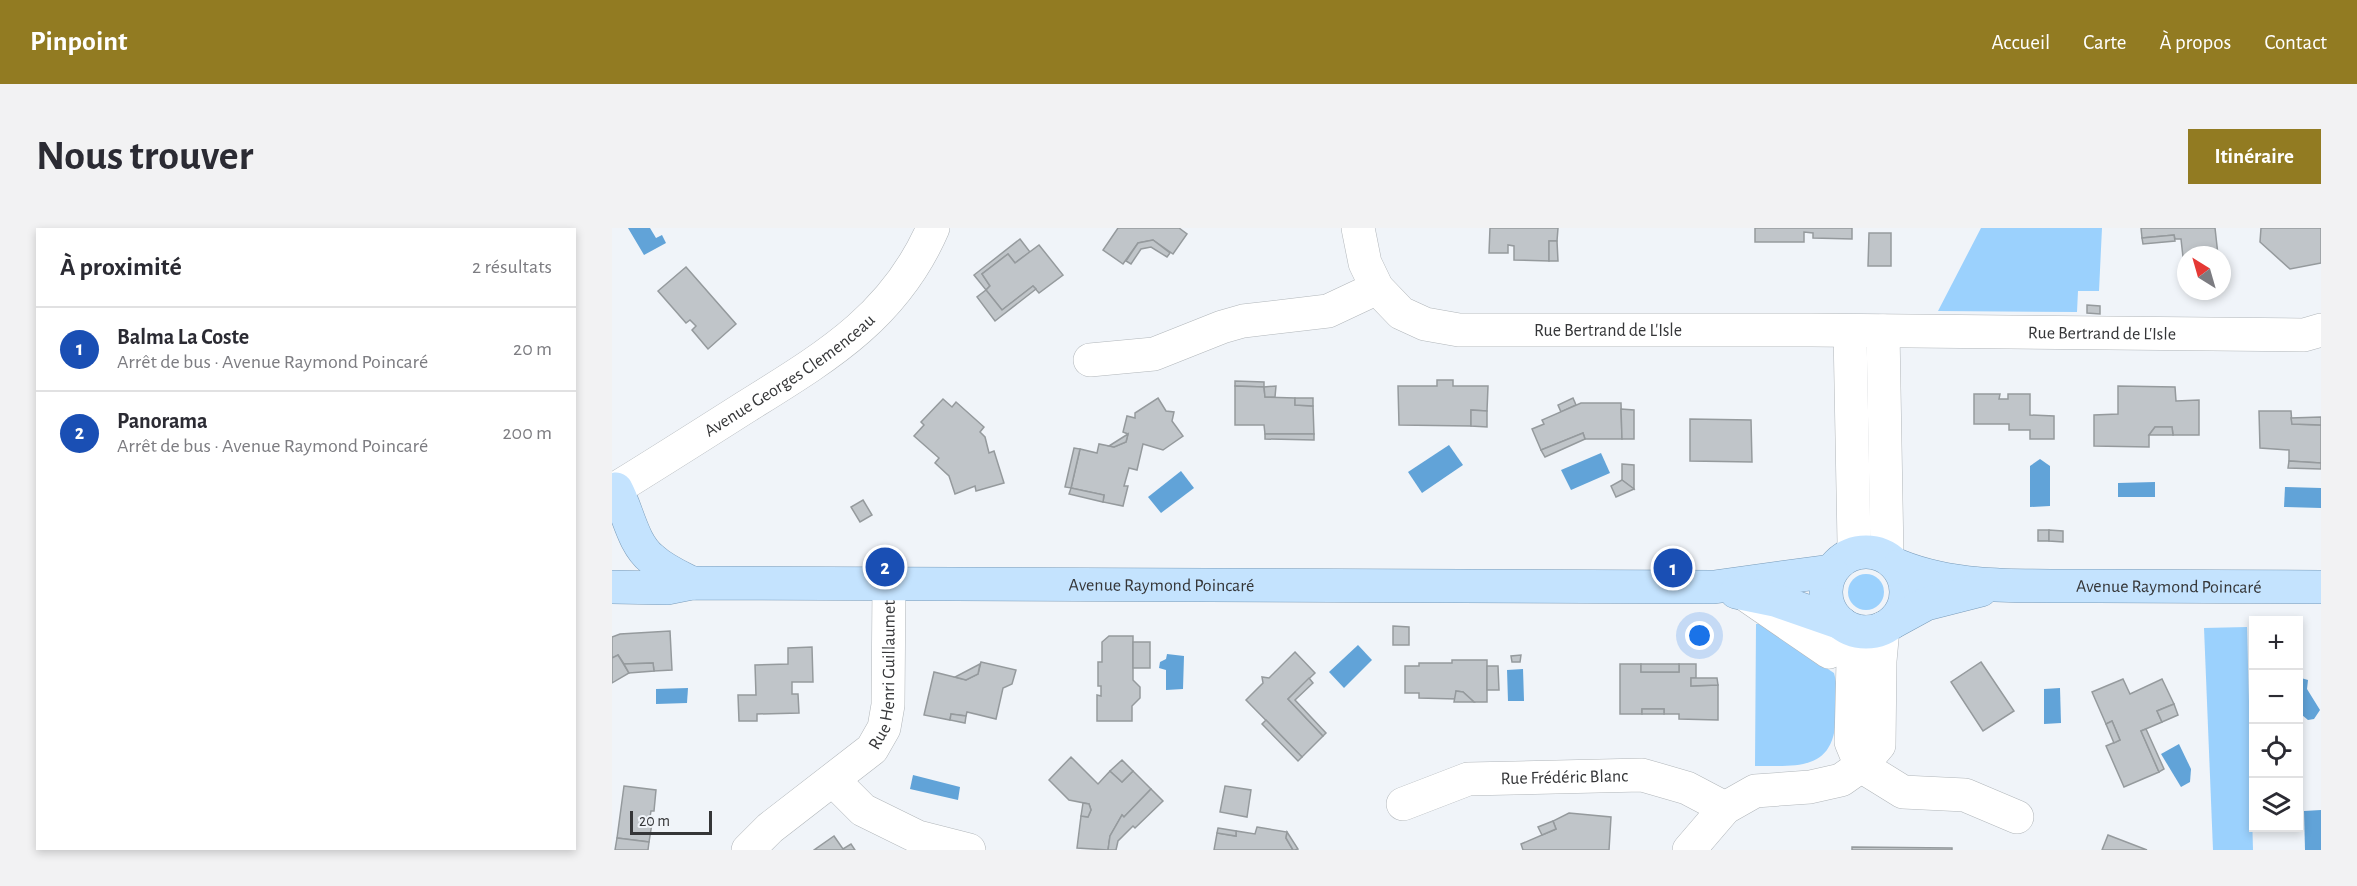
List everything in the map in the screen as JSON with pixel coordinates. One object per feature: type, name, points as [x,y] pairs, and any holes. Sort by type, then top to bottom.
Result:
[{"type":"main road","points":[[614,490],[637,538],[650,558],[692,583]]},
{"type":"main road","points":[[1864,551],[1876,552],[1893,561],[1905,580],[1907,595],[1903,610],[1864,629],[1833,615],[1826,593],[1842,562],[1864,551]]},
{"type":"main road","name":"Avenue Raymond Poincaré","points":[[1893,561],[1919,574],[1945,579],[2015,585],[2321,587]]},
{"type":"main road","name":"Avenue Raymond Poincaré","points":[[1729,591],[1842,562]]},
{"type":"main road","name":"Avenue Raymond Poincaré","points":[[617,581],[667,588],[692,583],[1644,585],[1729,591],[1775,600],[1864,629],[1950,596],[2015,585]]},
{"type":"street","name":"Avenue Georges Clemenceau","points":[[614,490],[811,366],[846,339],[879,311],[905,281],[922,253],[933,228]]},
{"type":"street","name":"Rue Bertrand de L'Isle","points":[[1358,228],[1365,263],[1377,288],[1401,313],[1425,324],[1459,330],[2304,335],[2321,330]]},
{"type":"street","points":[[1090,360],[1154,354],[1233,324],[1329,311],[1377,288]]},
{"type":"street","points":[[1842,562],[1854,543],[1850,331]]},
{"type":"street","points":[[1884,331],[1893,561]]},
{"type":"street","name":"Rue Henri Guillaumet","points":[[748,850],[770,828],[872,749],[884,728],[888,705],[889,584]]},
{"type":"street","points":[[1689,850],[1725,808],[1755,791],[1810,787],[1840,780],[1861,766],[1879,745],[1880,661],[1864,629]]},
{"type":"street","points":[[1861,766],[1903,792],[1965,795],[2017,817]]},
{"type":"street","name":"Rue Frédéric Blanc","points":[[1403,804],[1468,779],[1642,776],[1687,788],[1725,808]]},
{"type":"street","points":[[833,780],[863,810],[918,837],[969,850]]},
{"type":"shaded area","points":[[628,228],[650,228],[656,238],[662,235],[666,243],[644,255]]},
{"type":"shaded area","points":[[1981,228],[2102,228],[2099,291],[2078,291],[2077,312],[1938,311]]},
{"type":"shaded area","points":[[1449,445],[1463,465],[1422,493],[1408,472]]},
{"type":"shaded area","points":[[1601,453],[1610,473],[1571,490],[1561,470]]},
{"type":"shaded area","points":[[2040,459],[2050,466],[2050,506],[2030,507],[2030,466]]},
{"type":"shaded area","points":[[1181,471],[1194,488],[1161,513],[1148,497]]},
{"type":"shaded area","points":[[2155,482],[2155,497],[2118,497],[2118,483]]},
{"type":"shaded area","points":[[2285,487],[2321,488],[2321,508],[2284,507]]},
{"type":"shaded area","points":[[1866,574],[1879,579],[1884,592],[1879,605],[1866,610],[1853,605],[1848,592],[1853,579]]},
{"type":"shaded area","points":[[1756,624],[1834,673],[1836,715],[1834,733],[1829,747],[1822,756],[1812,762],[1786,766],[1755,766]]},
{"type":"shaded area","points":[[2247,627],[2249,832],[2253,832],[2253,850],[2213,850],[2204,628]]},
{"type":"shaded area","points":[[1358,645],[1372,660],[1344,688],[1329,672]]},
{"type":"shaded area","points":[[1167,654],[1184,656],[1183,689],[1166,690],[1166,670],[1159,668],[1160,662],[1166,659]]},
{"type":"shaded area","points":[[1523,669],[1524,701],[1508,701],[1507,670]]},
{"type":"shaded area","points":[[2303,679],[2308,680],[2307,689],[2320,710],[2314,719],[2308,720],[2303,716]]},
{"type":"shaded area","points":[[688,688],[687,703],[656,704],[656,689]]},
{"type":"shaded area","points":[[2060,688],[2061,723],[2044,724],[2044,689]]},
{"type":"shaded area","points":[[2179,744],[2191,769],[2190,782],[2181,787],[2161,754]]},
{"type":"shaded area","points":[[913,775],[960,787],[958,800],[910,789]]},
{"type":"shaded area","points":[[2321,810],[2321,850],[2305,850],[2304,811]]},
{"type":"building","points":[[1118,228],[1179,228],[1187,234],[1173,254],[1153,240],[1138,243],[1123,264],[1103,250]]},
{"type":"building","points":[[1490,228],[1558,228],[1557,241],[1549,241],[1549,261],[1514,260],[1514,246],[1508,245],[1508,253],[1489,253]]},
{"type":"building","points":[[1755,228],[1852,228],[1852,239],[1813,238],[1813,233],[1804,232],[1804,242],[1755,242]]},
{"type":"building","points":[[2141,228],[2215,228],[2217,246],[2182,246],[2181,239],[2175,239],[2174,235],[2142,238]]},
{"type":"building","points":[[2261,228],[2321,228],[2321,263],[2290,269],[2260,242]]},
{"type":"building","points":[[1869,233],[1891,233],[1891,266],[1868,266]]},
{"type":"building","points":[[2174,235],[2175,241],[2143,244],[2142,238]]},
{"type":"building","points":[[1020,239],[1030,252],[1015,263],[1008,254],[982,274],[990,286],[986,290],[974,275]]},
{"type":"building","points":[[1153,240],[1170,253],[1167,257],[1151,247],[1141,249],[1131,264],[1126,261],[1138,243]]},
{"type":"building","points":[[1549,241],[1557,241],[1558,261],[1549,261]]},
{"type":"building","points":[[1039,245],[1063,275],[1039,293],[1033,286],[1002,310],[986,290],[990,286],[982,274],[1008,254],[1015,263]]},
{"type":"building","points":[[686,267],[736,324],[708,349],[692,330],[696,326],[690,320],[686,323],[658,291]]},
{"type":"building","points":[[1033,286],[1036,289],[995,321],[977,297],[986,290],[1002,310]]},
{"type":"building","points":[[2087,305],[2100,306],[2100,314],[2087,313]]},
{"type":"building","points":[[1437,380],[1453,380],[1453,386],[1488,386],[1487,411],[1471,410],[1471,426],[1399,425],[1398,386],[1437,386]]},
{"type":"building","points":[[1235,381],[1264,382],[1264,387],[1235,386]]},
{"type":"building","points":[[1235,386],[1264,387],[1265,397],[1295,398],[1295,405],[1313,406],[1314,434],[1265,434],[1264,425],[1235,425]]},
{"type":"building","points":[[1276,386],[1275,397],[1265,397],[1264,387]]},
{"type":"building","points":[[2118,386],[2175,387],[2176,401],[2199,400],[2199,435],[2173,435],[2172,427],[2155,427],[2149,435],[2149,447],[2094,446],[2094,415],[2118,414]]},
{"type":"building","points":[[1974,394],[2000,394],[1999,399],[2008,399],[2008,394],[2030,394],[2030,415],[2054,416],[2054,439],[2030,439],[2030,430],[2009,430],[2009,424],[1974,424]]},
{"type":"building","points":[[1158,398],[1166,411],[1174,412],[1172,421],[1183,436],[1163,450],[1143,444],[1137,470],[1129,468],[1124,486],[1128,486],[1123,506],[1103,502],[1104,495],[1071,488],[1080,449],[1097,453],[1099,444],[1114,447],[1126,442],[1128,434],[1123,432],[1127,416],[1135,418],[1135,413]]},
{"type":"building","points":[[1295,398],[1313,398],[1313,406],[1295,405]]},
{"type":"building","points":[[1573,398],[1576,405],[1561,412],[1558,405]]},
{"type":"building","points":[[943,399],[952,407],[956,402],[984,427],[980,432],[985,437],[989,453],[994,451],[1004,483],[976,491],[975,486],[955,494],[949,476],[935,463],[939,458],[914,436],[924,425],[921,422]]},
{"type":"building","points":[[1581,403],[1621,403],[1622,439],[1585,439],[1583,433],[1541,450],[1532,429],[1544,424],[1542,420]]},
{"type":"building","points":[[1621,409],[1634,410],[1634,439],[1622,439]]},
{"type":"building","points":[[1471,410],[1487,411],[1487,427],[1471,426]]},
{"type":"building","points":[[2259,411],[2291,411],[2292,424],[2321,425],[2321,463],[2289,461],[2289,450],[2260,448]]},
{"type":"building","points":[[2321,417],[2321,425],[2292,424],[2291,418]]},
{"type":"building","points":[[1690,419],[1751,420],[1752,462],[1690,461]]},
{"type":"building","points":[[2155,427],[2172,427],[2173,435],[2149,435]]},
{"type":"building","points":[[1583,433],[1585,439],[1545,457],[1541,450]]},
{"type":"building","points":[[1128,434],[1126,442],[1114,447],[1109,446]]},
{"type":"building","points":[[1265,434],[1314,434],[1314,440],[1265,439]]},
{"type":"building","points":[[1074,448],[1080,449],[1071,488],[1065,487]]},
{"type":"building","points":[[2289,461],[2321,463],[2321,469],[2288,468]]},
{"type":"building","points":[[1622,464],[1634,465],[1634,489],[1622,480]]},
{"type":"building","points":[[1622,480],[1634,489],[1616,497],[1611,486]]},
{"type":"building","points":[[1071,488],[1104,495],[1103,502],[1069,494]]},
{"type":"building","points":[[863,500],[872,515],[860,522],[851,507]]},
{"type":"building","points":[[2038,530],[2049,530],[2049,541],[2038,541]]},
{"type":"building","points":[[2049,530],[2063,531],[2063,542],[2049,541]]},
{"type":"building","points":[[1393,626],[1409,627],[1409,645],[1393,645]]},
{"type":"building","points":[[670,631],[672,670],[654,671],[653,663],[624,664],[618,655],[612,658],[612,637],[620,634]]},
{"type":"building","points":[[1109,636],[1133,636],[1133,680],[1140,687],[1140,698],[1132,706],[1132,721],[1097,721],[1097,695],[1101,696],[1101,686],[1098,686],[1098,662],[1102,662],[1102,642]]},
{"type":"building","points":[[1133,642],[1150,642],[1150,668],[1133,668]]},
{"type":"building","points":[[812,647],[813,682],[792,682],[792,694],[798,694],[799,713],[757,714],[757,721],[739,721],[738,695],[756,695],[755,665],[788,664],[788,648]]},
{"type":"building","points":[[1295,652],[1315,673],[1288,699],[1323,736],[1302,757],[1246,700],[1263,683],[1262,677],[1269,678]]},
{"type":"building","points":[[618,655],[629,673],[612,683],[612,658]]},
{"type":"building","points":[[1521,655],[1520,662],[1512,662],[1511,656]]},
{"type":"building","points":[[1452,660],[1487,660],[1487,702],[1474,702],[1463,692],[1456,691],[1456,699],[1419,698],[1419,693],[1405,693],[1405,666],[1419,666],[1419,663],[1452,663]]},
{"type":"building","points":[[981,662],[1016,670],[1012,684],[1003,688],[996,719],[967,712],[966,716],[951,714],[950,720],[924,715],[934,672],[966,680],[978,674]]},
{"type":"building","points":[[1981,662],[2014,711],[1983,731],[1951,682]]},
{"type":"building","points":[[653,663],[654,671],[629,673],[624,664]]},
{"type":"building","points":[[980,664],[978,674],[966,680],[955,677]]},
{"type":"building","points":[[1620,664],[1641,664],[1641,672],[1679,672],[1679,664],[1696,664],[1696,678],[1691,678],[1691,686],[1718,685],[1718,720],[1679,719],[1679,714],[1664,714],[1664,709],[1642,709],[1642,714],[1620,714]]},
{"type":"building","points":[[1641,664],[1679,664],[1679,672],[1641,672]]},
{"type":"building","points":[[1487,666],[1498,666],[1499,690],[1487,690]]},
{"type":"building","points":[[1309,678],[1313,683],[1295,700],[1326,733],[1323,736],[1288,699]]},
{"type":"building","points":[[1691,678],[1717,678],[1718,685],[1691,686]]},
{"type":"building","points":[[2123,679],[2130,694],[2162,679],[2174,704],[2157,711],[2162,722],[2141,731],[2159,772],[2124,787],[2106,746],[2120,740],[2112,721],[2106,724],[2092,692]]},
{"type":"building","points":[[1456,691],[1463,692],[1474,702],[1454,702]]},
{"type":"building","points":[[2174,704],[2178,715],[2162,722],[2157,711]]},
{"type":"building","points":[[1642,709],[1664,709],[1664,714],[1642,714]]},
{"type":"building","points":[[951,714],[966,716],[965,723],[950,720]]},
{"type":"building","points":[[1266,720],[1302,757],[1298,761],[1262,724]]},
{"type":"building","points":[[2112,721],[2120,740],[2114,743],[2106,724]]},
{"type":"building","points":[[2146,729],[2164,769],[2159,772],[2141,731]]},
{"type":"building","points":[[1071,757],[1098,784],[1110,771],[1122,782],[1133,771],[1151,789],[1124,817],[1122,815],[1110,836],[1108,850],[1077,848],[1081,816],[1088,817],[1091,810],[1089,804],[1069,800],[1049,780]]},
{"type":"building","points":[[1122,760],[1133,771],[1122,782],[1110,771]]},
{"type":"building","points":[[624,786],[656,790],[654,811],[651,811],[650,817],[653,817],[649,842],[617,838]]},
{"type":"building","points":[[1225,786],[1251,790],[1247,817],[1220,812]]},
{"type":"building","points":[[1151,789],[1163,801],[1118,841],[1116,850],[1108,850],[1110,836],[1122,815],[1124,817]]},
{"type":"building","points":[[1083,803],[1089,804],[1091,810],[1088,817],[1081,816]]},
{"type":"building","points":[[1569,813],[1611,817],[1609,850],[1523,850],[1521,844],[1556,829],[1553,821]]},
{"type":"building","points":[[1553,821],[1556,829],[1542,835],[1538,827]]},
{"type":"building","points":[[1257,827],[1287,832],[1286,838],[1293,850],[1214,850],[1217,833],[1236,836],[1236,831],[1255,834]]},
{"type":"building","points":[[1218,828],[1236,831],[1236,836],[1217,833]]},
{"type":"building","points":[[1287,832],[1298,849],[1293,850],[1286,838]]},
{"type":"building","points":[[2108,835],[2147,850],[2102,850]]},
{"type":"building","points":[[834,836],[843,849],[851,844],[855,850],[814,850]]},
{"type":"building","points":[[617,838],[649,842],[648,850],[615,850]]},
{"type":"building","points":[[1852,847],[1952,848],[1952,850],[1852,850]]},
{"type":"place","name":"Panorama","points":[[885,567]]},
{"type":"place","name":"Balma La Coste","points":[[1673,568]]}]
